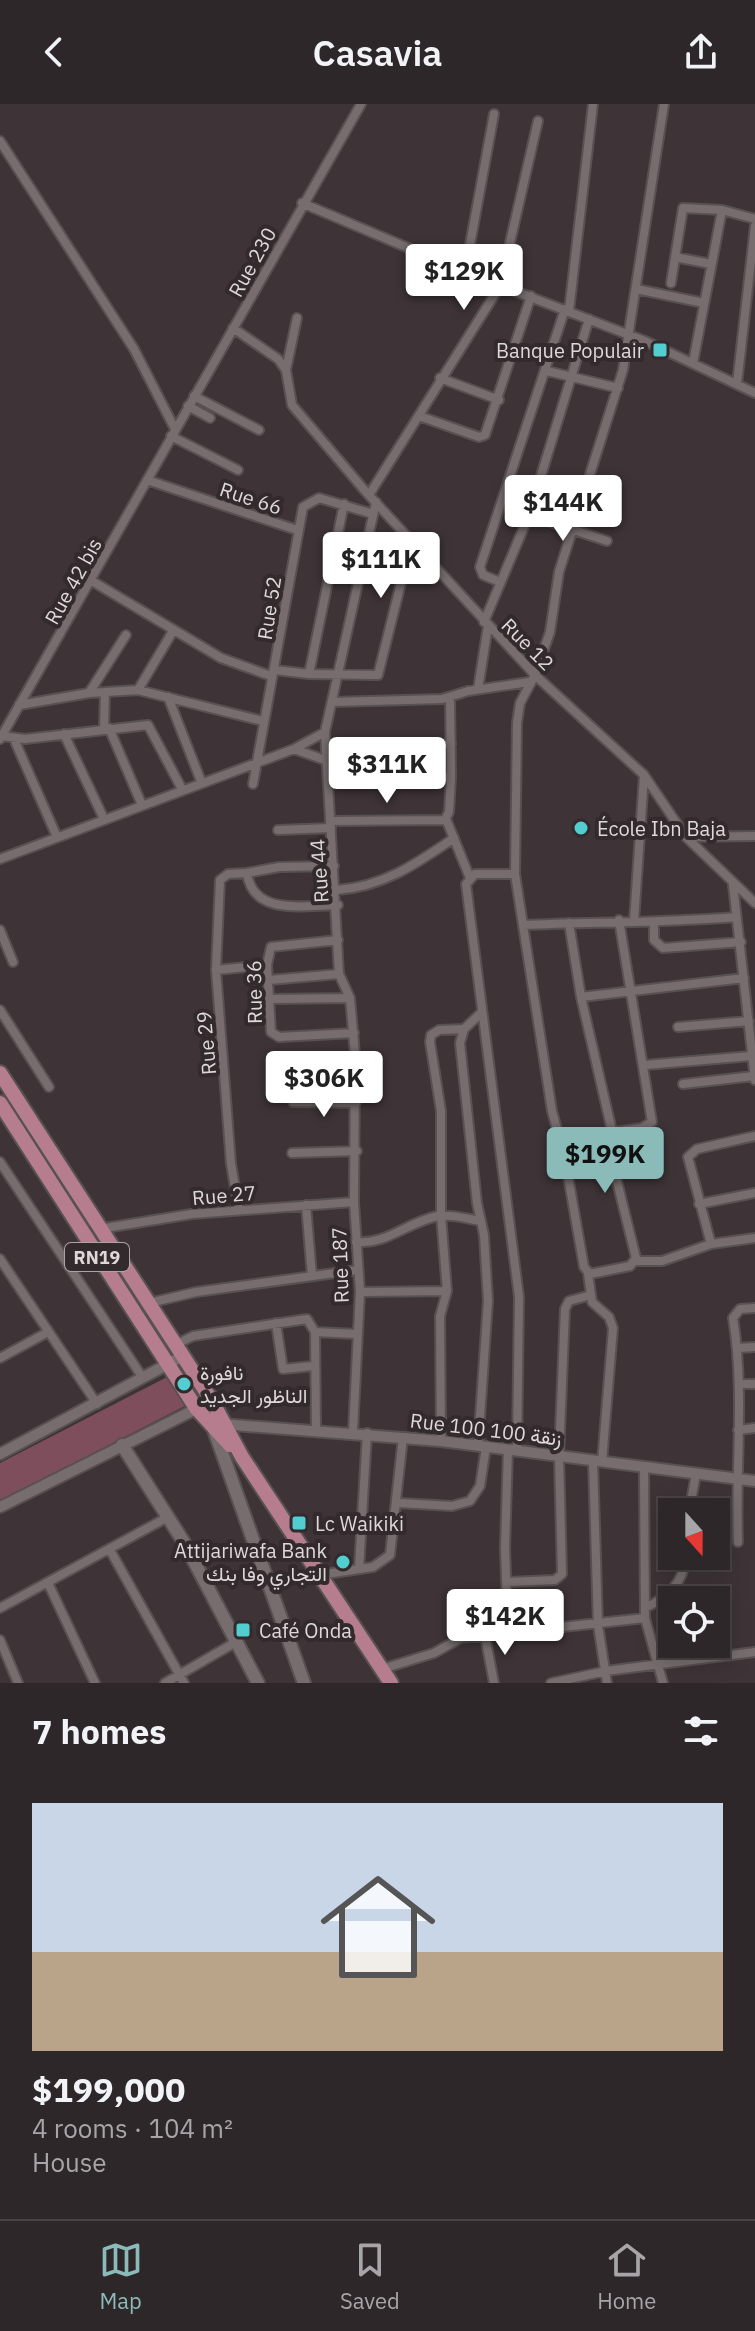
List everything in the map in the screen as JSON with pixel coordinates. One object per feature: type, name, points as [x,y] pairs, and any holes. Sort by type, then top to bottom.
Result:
[{"type":"main road","name":"RN19","points":[[0,1073],[212,1401],[219,1425]]},
{"type":"main road","name":"RN19","points":[[0,1103],[196,1408],[219,1425],[242,1457],[391,1683]]},
{"type":"main road","points":[[219,1425],[304,1683]]},
{"type":"main road","points":[[122,1445],[168,1517],[258,1683]]},
{"type":"street","name":"Rue 230","points":[[173,433],[361,104]]},
{"type":"street","points":[[500,582],[483,575],[480,567],[567,310],[593,104]]},
{"type":"street","points":[[607,1683],[598,1625],[598,1462],[613,1328],[609,1317],[594,1306],[591,1295],[559,1140],[523,925],[515,874],[517,723],[550,632],[559,572],[618,388],[664,104]]},
{"type":"street","points":[[465,272],[494,114]]},
{"type":"street","points":[[500,286],[538,121]]},
{"type":"street","points":[[0,141],[134,349],[173,433],[238,470]]},
{"type":"street","points":[[302,203],[465,272],[629,334],[755,393]]},
{"type":"street","points":[[671,283],[683,208],[722,210],[755,219]]},
{"type":"street","points":[[693,363],[722,210]]},
{"type":"street","points":[[737,384],[755,226]]},
{"type":"street","points":[[675,257],[711,264]]},
{"type":"street","name":"Rue 44","points":[[355,1100],[350,998],[339,974],[338,905],[325,732],[373,514],[373,499],[440,378],[500,286]]},
{"type":"street","points":[[636,289],[704,303]]},
{"type":"street","points":[[419,416],[481,437],[486,433],[531,296]]},
{"type":"street","points":[[286,370],[297,318]]},
{"type":"street","points":[[478,689],[486,624],[529,515],[589,319]]},
{"type":"street","points":[[233,328],[278,359],[286,370]]},
{"type":"street","name":"Rue 12","points":[[286,370],[289,397],[306,423],[412,539],[532,679],[644,775],[686,837],[755,903]]},
{"type":"street","points":[[547,371],[618,388]]},
{"type":"street","points":[[440,378],[499,400]]},
{"type":"street","points":[[194,396],[259,430]]},
{"type":"street","points":[[188,406],[210,418]]},
{"type":"street","name":"Rue 42 bis","points":[[1,738],[173,433]]},
{"type":"street","name":"Rue 66","points":[[147,480],[297,530],[303,507],[319,498],[373,514]]},
{"type":"street","points":[[309,674],[344,504]]},
{"type":"street","points":[[529,515],[607,541]]},
{"type":"street","name":"Rue 52","points":[[256,762],[297,530]]},
{"type":"street","points":[[92,581],[221,658],[273,673],[375,676],[380,672],[412,539]]},
{"type":"street","points":[[138,690],[173,631]]},
{"type":"street","points":[[89,693],[126,635]]},
{"type":"street","points":[[333,702],[450,697],[532,679]]},
{"type":"street","points":[[19,705],[89,693],[138,690],[263,721]]},
{"type":"street","points":[[105,692],[106,728],[142,805]]},
{"type":"street","points":[[168,697],[201,781]]},
{"type":"street","points":[[450,697],[451,777],[446,819],[470,878],[467,898],[519,1297],[506,1582],[508,1634]]},
{"type":"street","points":[[1,738],[64,734],[138,724],[150,726],[182,789]]},
{"type":"street","points":[[0,859],[201,781],[294,749],[325,732]]},
{"type":"street","points":[[64,734],[104,819]]},
{"type":"street","points":[[14,739],[57,837]]},
{"type":"street","points":[[327,748],[451,744]]},
{"type":"street","points":[[294,749],[325,760]]},
{"type":"street","points":[[253,784],[256,762]]},
{"type":"street","points":[[634,921],[644,775]]},
{"type":"street","points":[[328,781],[451,777]]},
{"type":"street","points":[[278,830],[331,824],[446,819]]},
{"type":"street","points":[[686,837],[755,836]]},
{"type":"street","points":[[336,890],[363,888],[387,880],[454,838]]},
{"type":"street","points":[[334,866],[279,867],[247,873],[258,897],[273,905],[338,905]]},
{"type":"street","points":[[470,878],[496,872],[515,874]]},
{"type":"street","name":"Rue 29","points":[[239,1210],[231,1164],[216,970],[216,906],[220,880],[224,875],[247,873]]},
{"type":"street","points":[[683,1084],[755,1078],[733,885]]},
{"type":"street","points":[[523,925],[619,920],[654,924],[736,917]]},
{"type":"street","points":[[559,1140],[642,1128],[652,1122],[619,920]]},
{"type":"street","points":[[569,923],[581,997],[635,1261]]},
{"type":"street","points":[[654,924],[654,940],[663,948],[741,942]]},
{"type":"street","points":[[0,930],[13,962]]},
{"type":"street","name":"Rue 36","points":[[338,940],[284,943],[271,947],[267,965],[271,1032],[276,1037],[354,1033]]},
{"type":"street","points":[[216,970],[267,965]]},
{"type":"street","points":[[269,980],[339,974]]},
{"type":"street","points":[[581,997],[744,978]]},
{"type":"street","points":[[270,999],[350,998]]},
{"type":"street","points":[[0,1010],[49,1087]]},
{"type":"street","points":[[399,1503],[452,1506],[470,1501],[480,1486],[488,1301],[460,1043],[464,1029],[481,1013]]},
{"type":"street","points":[[678,1027],[749,1021]]},
{"type":"street","points":[[441,1441],[440,1316],[447,1291],[441,1215],[441,1111],[430,1042],[431,1035],[439,1030],[464,1029]]},
{"type":"street","points":[[645,1065],[751,1056]]},
{"type":"street","points":[[284,1074],[355,1071]]},
{"type":"street","points":[[293,1102],[355,1100]]},
{"type":"street","name":"Rue 187","points":[[353,1431],[360,1292],[354,1202],[357,1151],[355,1100]]},
{"type":"street","points":[[711,1244],[688,1162],[689,1153],[755,1136]]},
{"type":"street","points":[[292,1153],[357,1151]]},
{"type":"street","points":[[0,1162],[143,1378]]},
{"type":"street","points":[[699,1204],[755,1193]]},
{"type":"street","name":"Rue 27","points":[[98,1229],[168,1217],[354,1202]]},
{"type":"street","points":[[306,1205],[312,1276]]},
{"type":"street","points":[[356,1242],[381,1242],[412,1224],[441,1215],[481,1221]]},
{"type":"street","points":[[588,1273],[617,1270],[635,1261],[662,1261],[711,1244],[755,1238]]},
{"type":"street","points":[[0,1259],[97,1404]]},
{"type":"street","points":[[148,1304],[196,1292],[357,1270]]},
{"type":"street","points":[[360,1292],[447,1291]]},
{"type":"street","points":[[506,1582],[550,1581],[561,1577],[559,1456],[565,1306],[569,1301],[591,1295]]},
{"type":"street","points":[[738,1542],[735,1481],[739,1384],[734,1314],[740,1309],[755,1308]]},
{"type":"street","points":[[0,1454],[168,1364],[193,1336],[303,1318],[315,1332],[316,1429]]},
{"type":"street","points":[[276,1323],[283,1369],[313,1366]]},
{"type":"street","points":[[0,1358],[48,1332]]},
{"type":"street","points":[[315,1332],[356,1334]]},
{"type":"street","points":[[738,1348],[755,1347]]},
{"type":"street","points":[[739,1384],[755,1384]]},
{"type":"street","points":[[0,1507],[212,1401]]},
{"type":"street","name":"Rue 100 زنقة 100","points":[[219,1425],[353,1431],[735,1481],[755,1481]]},
{"type":"street","points":[[738,1430],[755,1428]]},
{"type":"street","points":[[359,1569],[367,1433]]},
{"type":"street","points":[[318,1575],[379,1565],[390,1555],[399,1503],[403,1437]]},
{"type":"street","points":[[644,1468],[645,1618],[663,1683]]},
{"type":"street","points":[[692,1498],[696,1474]]},
{"type":"street","points":[[0,1608],[168,1517]]},
{"type":"street","points":[[110,1550],[181,1679]]},
{"type":"street","points":[[645,1608],[667,1596],[683,1579],[685,1570]]},
{"type":"street","points":[[48,1583],[95,1683]]},
{"type":"street","points":[[382,1669],[434,1653],[461,1638],[645,1618]]},
{"type":"street","points":[[485,1636],[494,1683]]},
{"type":"street","points":[[0,1640],[18,1683]]},
{"type":"street","points":[[165,1683],[181,1679],[236,1642]]},
{"type":"street","points":[[557,1683],[606,1671],[755,1652]]},
{"type":"shaded area","points":[[169,1376],[186,1405],[0,1501],[0,1463]]},
{"type":"place","name":"Banque Populair","points":[[660,350]]},
{"type":"place","name":"École Ibn Baja","points":[[581,828]]},
{"type":"place","name":"نافورة الناظور الجديد","points":[[184,1384]]},
{"type":"place","name":"Lc Waikiki","points":[[299,1523]]},
{"type":"place","name":"Attijariwafa Bank التجاري وفا بنك","points":[[343,1562]]},
{"type":"place","name":"Café Onda","points":[[243,1630]]}]
